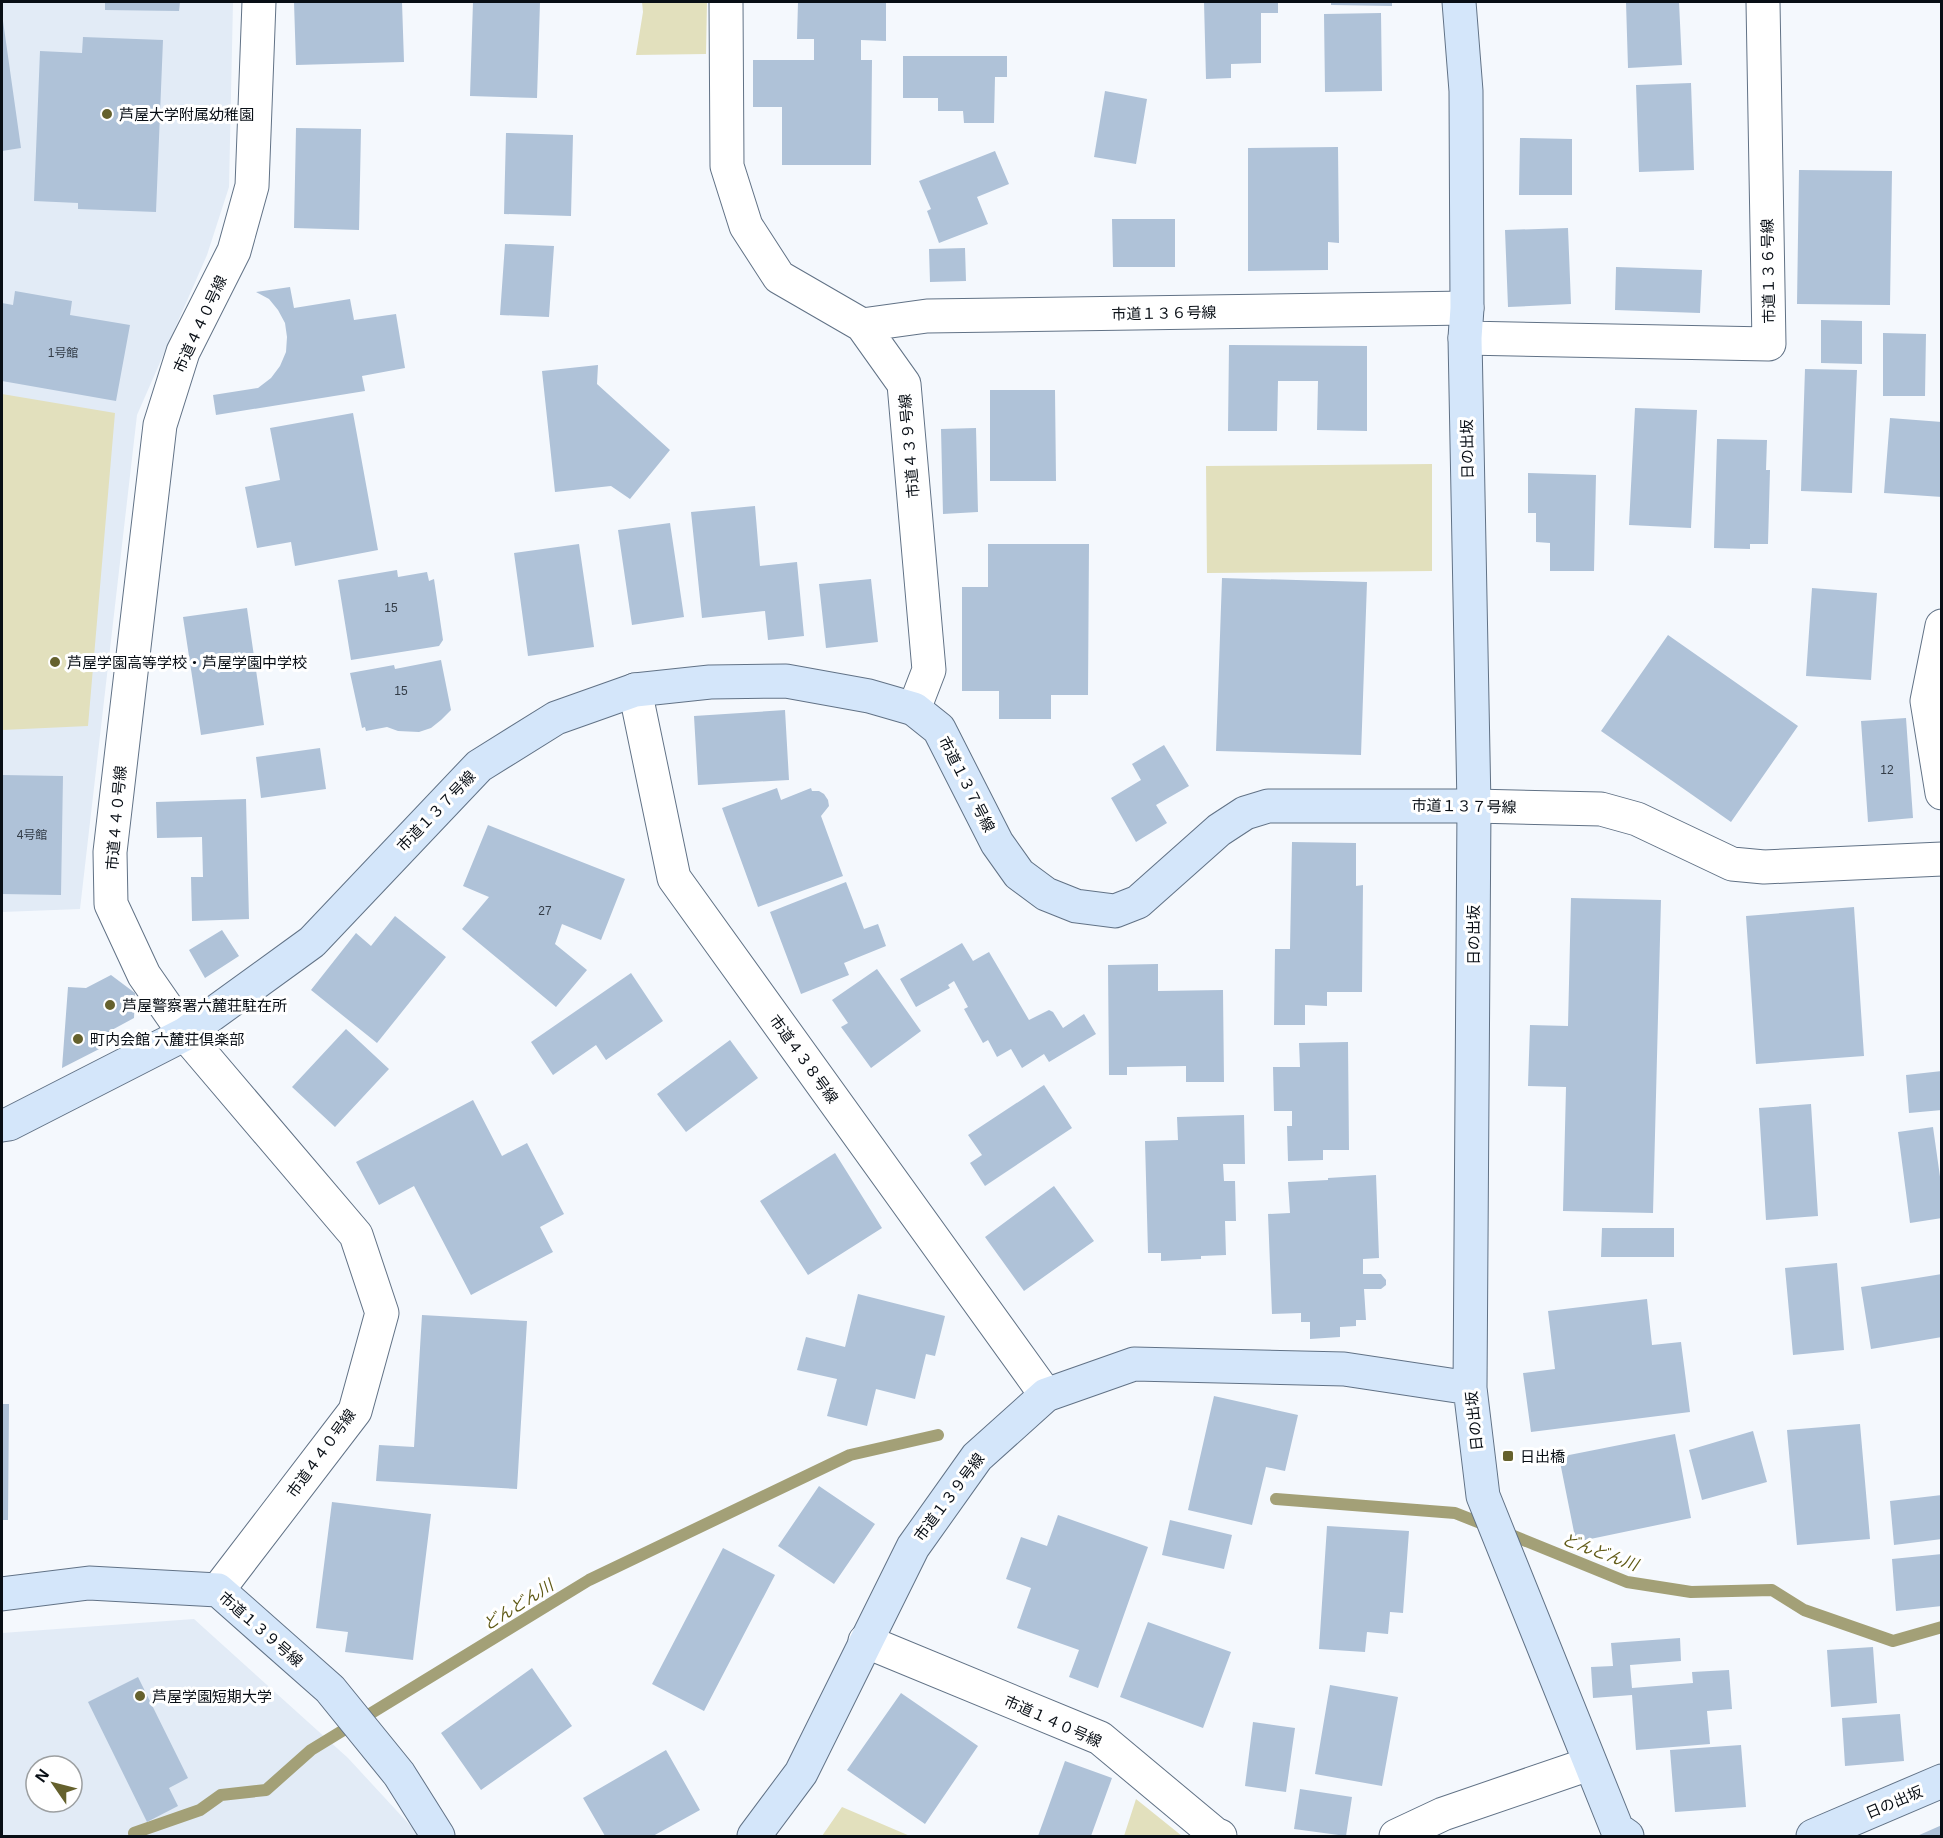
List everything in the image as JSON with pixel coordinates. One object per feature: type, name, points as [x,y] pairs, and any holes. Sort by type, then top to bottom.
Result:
[{"type":"street","name":"市道４４０号線","points":[[218,1590],[355,1411],[382,1313],[356,1235],[185,1034],[144,975],[111,904],[110,852],[160,425],[183,352],[234,251],[252,186],[259,2]]},
{"type":"street","name":"市道４３９号線","points":[[726,2],[727,166],[746,226],[779,277],[862,325],[904,384],[929,670],[914,710]]},
{"type":"street","name":"日の出坂","points":[[1459,2],[1466,90],[1466,323],[1474,806],[1470,1388],[1482,1496],[1589,1764],[1617,1829],[1627,1836]]},
{"type":"street","name":"市道１３６号線","points":[[862,325],[927,316],[1466,323],[1769,344],[1763,2]]},
{"type":"street","points":[[1941,626],[1927,702],[1941,792]]},
{"type":"street","name":"市道１３７号線","points":[[2,1125],[9,1124],[185,1034],[312,942],[479,766],[556,718],[635,690],[710,682],[786,681],[869,696],[914,710],[939,729],[998,843],[1019,874],[1046,894],[1076,906],[1115,911],[1138,902],[1219,830],[1245,813],[1268,806],[1474,806],[1600,809],[1637,819],[1732,864],[1764,867],[1941,859]]},
{"type":"street","name":"市道４３８号線","points":[[635,690],[674,878],[1046,1395]]},
{"type":"street","name":"市道１３９号線","points":[[754,1836],[801,1773],[913,1547],[977,1457],[1046,1395],[1134,1364],[1344,1369],[1470,1388]]},
{"type":"street","name":"市道１３９号線","points":[[2,1594],[89,1583],[218,1590],[330,1689],[399,1774],[438,1836]]},
{"type":"street","name":"市道１４０号線","points":[[865,1641],[1100,1738],[1220,1836]]},
{"type":"street","points":[[1396,1836],[1443,1814],[1589,1764]]},
{"type":"street","name":"日の出坂","points":[[1813,1836],[1941,1781]]},
{"type":"shaded area","name":"芦屋学園高等学校・芦屋学園中学校","points":[[2,2],[233,2],[229,187],[207,255],[137,415],[80,909],[2,912]]},
{"type":"shaded area","points":[[642,2],[707,2],[706,54],[636,55],[643,12]]},
{"type":"shaded area","points":[[2,394],[115,413],[88,726],[2,730]]},
{"type":"shaded area","points":[[1432,464],[1432,571],[1207,573],[1206,466]]},
{"type":"shaded area","name":"芦屋学園短期大学","points":[[194,1619],[348,1758],[420,1836],[2,1836],[2,1633]]},
{"type":"shaded area","points":[[1136,1799],[1182,1836],[1124,1836]]},
{"type":"shaded area","points":[[842,1807],[910,1836],[822,1836]]},
{"type":"building","points":[[105,2],[180,2],[179,11],[105,10]]},
{"type":"building","points":[[294,2],[402,2],[404,62],[296,65]]},
{"type":"building","points":[[473,2],[540,2],[537,98],[470,96]]},
{"type":"building","points":[[798,2],[886,2],[886,41],[861,40],[861,60],[872,60],[871,165],[782,165],[782,107],[753,107],[753,60],[814,60],[814,39],[797,39]]},
{"type":"building","points":[[1204,2],[1278,2],[1278,13],[1261,13],[1261,63],[1231,64],[1231,78],[1206,79]]},
{"type":"building","points":[[1331,2],[1392,2],[1392,6],[1331,5]]},
{"type":"building","points":[[1626,2],[1679,2],[1682,65],[1628,68]]},
{"type":"building","points":[[1381,13],[1382,91],[1325,92],[1324,14]]},
{"type":"building","points":[[2,22],[21,148],[2,151]]},
{"type":"building","points":[[83,37],[163,40],[156,212],[78,209],[78,203],[34,201],[40,51],[82,53]]},
{"type":"building","points":[[903,56],[1007,56],[1007,77],[995,77],[994,123],[964,123],[963,111],[938,111],[938,98],[903,98]]},
{"type":"building","points":[[1691,83],[1694,170],[1639,172],[1636,85]]},
{"type":"building","points":[[1105,91],[1147,99],[1136,164],[1094,157]]},
{"type":"building","points":[[296,128],[361,129],[359,230],[294,228]]},
{"type":"building","points":[[506,133],[573,135],[571,216],[504,214]]},
{"type":"building","points":[[1520,138],[1572,139],[1572,195],[1519,195]]},
{"type":"building","points":[[1338,147],[1339,243],[1328,242],[1328,270],[1248,271],[1248,148]]},
{"type":"building","points":[[995,151],[1009,184],[977,197],[988,224],[939,243],[927,211],[931,209],[919,181]]},
{"type":"building","points":[[1799,170],[1892,171],[1890,305],[1797,304]]},
{"type":"building","points":[[1112,219],[1175,219],[1175,267],[1113,267]]},
{"type":"building","points":[[1568,228],[1571,304],[1508,307],[1505,230]]},
{"type":"building","points":[[505,244],[554,246],[549,317],[500,315]]},
{"type":"building","points":[[965,248],[966,281],[930,282],[929,249]]},
{"type":"building","points":[[1616,267],[1702,270],[1700,313],[1615,310]]},
{"type":"building","points":[[290,287],[294,308],[350,299],[354,320],[396,314],[405,368],[362,376],[365,391],[216,415],[213,395],[258,388],[271,378],[280,366],[286,352],[285,323],[269,299],[256,292]]},
{"type":"building","points":[[15,291],[72,301],[70,315],[130,325],[116,401],[2,381],[2,303],[13,305]]},
{"type":"building","points":[[1821,320],[1862,321],[1862,364],[1821,363]]},
{"type":"building","points":[[1883,333],[1926,334],[1925,396],[1883,396]]},
{"type":"building","points":[[1229,345],[1367,346],[1367,431],[1317,430],[1318,381],[1278,381],[1277,431],[1228,431]]},
{"type":"building","points":[[598,365],[597,384],[670,450],[630,499],[611,486],[555,492],[542,371]]},
{"type":"building","points":[[1805,369],[1857,370],[1852,493],[1801,491]]},
{"type":"building","points":[[990,390],[1055,390],[1056,481],[990,481]]},
{"type":"building","points":[[1635,408],[1697,410],[1691,528],[1629,525]]},
{"type":"building","points":[[353,413],[378,550],[295,566],[291,542],[257,548],[245,487],[280,480],[270,428]]},
{"type":"building","points":[[1890,418],[1942,422],[1942,497],[1884,493]]},
{"type":"building","points":[[976,428],[978,512],[943,514],[941,429]]},
{"type":"building","points":[[1717,439],[1767,440],[1766,470],[1770,470],[1768,544],[1750,544],[1750,549],[1714,548]]},
{"type":"building","points":[[1528,473],[1596,475],[1594,571],[1550,571],[1550,543],[1536,542],[1536,513],[1528,513]]},
{"type":"building","points":[[755,506],[760,566],[797,562],[804,636],[768,640],[765,611],[702,618],[691,512]]},
{"type":"building","points":[[670,523],[684,617],[632,625],[618,530]]},
{"type":"building","points":[[579,544],[594,647],[528,656],[514,553]]},
{"type":"building","points":[[988,544],[1089,544],[1088,695],[1051,695],[1051,719],[999,719],[999,691],[962,691],[962,587],[988,587]]},
{"type":"building","points":[[397,570],[398,577],[427,572],[429,581],[434,579],[443,640],[439,646],[351,660],[338,580]]},
{"type":"building","points":[[1222,578],[1367,582],[1361,755],[1216,751]]},
{"type":"building","points":[[871,579],[878,642],[826,648],[819,584]]},
{"type":"building","points":[[1812,588],[1877,593],[1871,680],[1806,676]]},
{"type":"building","points":[[247,608],[264,725],[201,735],[183,617]]},
{"type":"building","points":[[1668,635],[1798,726],[1731,822],[1601,731]]},
{"type":"building","points":[[441,660],[451,710],[441,720],[431,728],[419,732],[398,731],[387,727],[366,731],[365,727],[362,728],[350,673],[394,665],[395,669]]},
{"type":"building","points":[[785,710],[789,780],[698,785],[694,716]]},
{"type":"building","points":[[1906,718],[1913,818],[1868,822],[1861,721]]},
{"type":"building","points":[[1164,745],[1189,786],[1156,805],[1167,823],[1136,842],[1111,798],[1141,780],[1132,764]]},
{"type":"building","points":[[320,748],[326,789],[261,798],[256,757]]},
{"type":"building","points":[[2,775],[63,776],[61,895],[2,894]]},
{"type":"building","points":[[777,788],[781,800],[811,788],[812,791],[824,794],[829,806],[821,816],[843,876],[758,907],[722,808]]},
{"type":"building","points":[[246,799],[249,919],[192,921],[191,877],[203,877],[202,837],[157,838],[156,802]]},
{"type":"building","points":[[488,825],[625,879],[601,940],[562,924],[555,944],[587,970],[556,1007],[462,929],[489,897],[463,886]]},
{"type":"building","points":[[1292,842],[1356,843],[1356,886],[1363,885],[1362,992],[1327,992],[1327,1006],[1305,1005],[1305,1025],[1274,1025],[1275,949],[1290,949]]},
{"type":"building","points":[[846,882],[864,929],[878,924],[886,946],[844,963],[849,975],[801,994],[770,912]]},
{"type":"building","points":[[1571,898],[1661,900],[1653,1213],[1563,1211],[1566,1087],[1528,1086],[1530,1025],[1568,1026]]},
{"type":"building","points":[[1854,907],[1864,1056],[1756,1064],[1746,916]]},
{"type":"building","points":[[395,916],[446,957],[377,1043],[311,990],[356,933],[371,946]]},
{"type":"building","points":[[222,930],[239,956],[205,978],[189,950]]},
{"type":"building","points":[[962,943],[973,961],[989,952],[1029,1020],[1049,1010],[1053,1012],[1063,1028],[1084,1014],[1096,1034],[1049,1062],[1044,1054],[1022,1068],[1011,1049],[997,1057],[988,1040],[983,1043],[964,1009],[968,1007],[954,981],[948,985],[950,988],[916,1007],[900,979]]},
{"type":"building","points":[[1158,964],[1158,991],[1223,990],[1224,1082],[1186,1082],[1186,1066],[1127,1067],[1127,1075],[1109,1075],[1108,965]]},
{"type":"building","points":[[877,969],[921,1031],[871,1068],[841,1027],[848,1023],[832,1000]]},
{"type":"building","points":[[631,973],[663,1021],[606,1060],[596,1045],[553,1075],[531,1042]]},
{"type":"building","points":[[111,975],[135,993],[134,1018],[110,1031],[109,1044],[62,1068],[68,987],[86,988]]},
{"type":"building","points":[[346,1029],[389,1069],[335,1127],[292,1087]]},
{"type":"building","points":[[730,1040],[758,1078],[686,1132],[657,1094]]},
{"type":"building","points":[[1348,1042],[1349,1150],[1323,1150],[1323,1160],[1288,1161],[1287,1126],[1292,1126],[1292,1111],[1274,1111],[1273,1067],[1300,1067],[1299,1043]]},
{"type":"building","points":[[1942,1071],[1942,1110],[1909,1113],[1906,1075]]},
{"type":"building","points":[[1044,1085],[1072,1128],[985,1186],[970,1163],[982,1155],[968,1135]]},
{"type":"building","points":[[473,1100],[502,1156],[527,1143],[564,1214],[540,1227],[553,1252],[471,1295],[414,1186],[379,1205],[356,1162]]},
{"type":"building","points":[[1811,1104],[1818,1216],[1766,1220],[1759,1108]]},
{"type":"building","points":[[1244,1115],[1245,1164],[1223,1164],[1224,1181],[1235,1181],[1236,1221],[1225,1221],[1226,1255],[1161,1261],[1161,1253],[1148,1253],[1145,1141],[1178,1140],[1177,1117]]},
{"type":"building","points":[[1933,1127],[1942,1191],[1942,1218],[1910,1223],[1898,1132]]},
{"type":"building","points":[[835,1153],[882,1228],[808,1275],[760,1201]]},
{"type":"building","points":[[1376,1175],[1379,1258],[1363,1259],[1363,1274],[1381,1274],[1386,1280],[1386,1285],[1381,1289],[1364,1289],[1366,1320],[1356,1320],[1356,1326],[1340,1327],[1340,1337],[1310,1339],[1310,1322],[1301,1322],[1301,1313],[1272,1314],[1268,1214],[1290,1213],[1288,1182]]},
{"type":"building","points":[[1054,1186],[1094,1241],[1024,1291],[985,1237]]},
{"type":"building","points":[[1602,1228],[1674,1228],[1674,1257],[1601,1257]]},
{"type":"building","points":[[1837,1263],[1844,1350],[1793,1355],[1785,1268]]},
{"type":"building","points":[[1942,1274],[1942,1337],[1871,1349],[1861,1287]]},
{"type":"building","points":[[858,1294],[945,1316],[935,1356],[926,1354],[915,1399],[876,1389],[867,1426],[827,1416],[837,1379],[797,1370],[806,1337],[845,1347]]},
{"type":"building","points":[[1647,1299],[1652,1345],[1681,1342],[1690,1412],[1531,1432],[1523,1373],[1555,1369],[1548,1311]]},
{"type":"building","points":[[422,1315],[527,1321],[517,1489],[376,1481],[379,1445],[414,1447]]},
{"type":"building","points":[[1214,1396],[1298,1415],[1285,1471],[1266,1467],[1252,1525],[1188,1510]]},
{"type":"building","points":[[2,1404],[9,1404],[8,1520],[2,1520]]},
{"type":"building","points":[[1860,1424],[1870,1539],[1797,1545],[1787,1430]]},
{"type":"building","points":[[1753,1431],[1767,1482],[1702,1500],[1689,1450]]},
{"type":"building","points":[[1675,1434],[1691,1518],[1576,1542],[1559,1457]]},
{"type":"building","points":[[819,1486],[875,1524],[834,1584],[778,1546]]},
{"type":"building","points":[[1942,1495],[1942,1539],[1894,1545],[1890,1501]]},
{"type":"building","points":[[332,1502],[431,1514],[413,1660],[345,1652],[348,1632],[316,1628]]},
{"type":"building","points":[[1058,1515],[1148,1547],[1098,1688],[1069,1677],[1079,1650],[1017,1628],[1031,1588],[1006,1579],[1021,1537],[1047,1546]]},
{"type":"building","points":[[1170,1520],[1232,1535],[1224,1569],[1162,1555]]},
{"type":"building","points":[[1327,1526],[1409,1531],[1403,1613],[1390,1612],[1388,1634],[1367,1632],[1365,1652],[1319,1649]]},
{"type":"building","points":[[723,1548],[775,1575],[704,1711],[652,1684]]},
{"type":"building","points":[[1942,1554],[1942,1606],[1896,1611],[1892,1559]]},
{"type":"building","points":[[1148,1622],[1231,1652],[1203,1728],[1120,1697]]},
{"type":"building","points":[[1680,1638],[1681,1661],[1630,1665],[1632,1688],[1693,1683],[1692,1672],[1729,1670],[1732,1709],[1707,1711],[1710,1744],[1636,1750],[1632,1695],[1593,1698],[1591,1667],[1613,1666],[1611,1643]]},
{"type":"building","points":[[1873,1647],[1877,1703],[1831,1707],[1827,1650]]},
{"type":"building","points":[[532,1668],[572,1726],[481,1790],[441,1733]]},
{"type":"building","points":[[138,1677],[188,1778],[169,1788],[178,1806],[147,1822],[88,1702]]},
{"type":"building","points":[[1330,1685],[1398,1697],[1382,1786],[1315,1774]]},
{"type":"building","points":[[901,1693],[978,1746],[925,1824],[847,1770]]},
{"type":"building","points":[[1900,1714],[1904,1761],[1845,1766],[1842,1718]]},
{"type":"building","points":[[1253,1722],[1295,1728],[1286,1792],[1245,1786]]},
{"type":"building","points":[[1741,1745],[1746,1807],[1675,1812],[1670,1750]]},
{"type":"building","points":[[666,1750],[700,1810],[653,1836],[605,1836],[583,1798]]},
{"type":"building","points":[[1065,1761],[1112,1778],[1091,1836],[1038,1836]]},
{"type":"building","points":[[1300,1789],[1352,1797],[1346,1836],[1294,1829]]},
{"type":"building","points":[[1942,1825],[1942,1836],[1917,1836]]},
{"type":"waterway","name":"どんどん川","points":[[134,1833],[200,1810],[221,1795],[266,1790],[311,1750],[589,1580],[850,1455],[938,1435]]},
{"type":"waterway","name":"どんどん川","points":[[1276,1499],[1455,1513],[1488,1526]]},
{"type":"waterway","name":"どんどん川","points":[[1504,1532],[1627,1582],[1691,1592],[1772,1590],[1804,1610],[1893,1641],[1942,1627]]},
{"type":"place","name":"芦屋大学附属幼稚園","points":[[107,114]]},
{"type":"place","name":"芦屋学園高等学校・芦屋学園中学校","points":[[55,662]]},
{"type":"place","name":"芦屋警察署六麓荘駐在所","points":[[110,1005]]},
{"type":"place","name":"町内会館 六麓荘倶楽部","points":[[78,1039]]},
{"type":"place","name":"日出橋","points":[[1508,1456]]},
{"type":"place","name":"芦屋学園短期大学","points":[[140,1696]]}]
